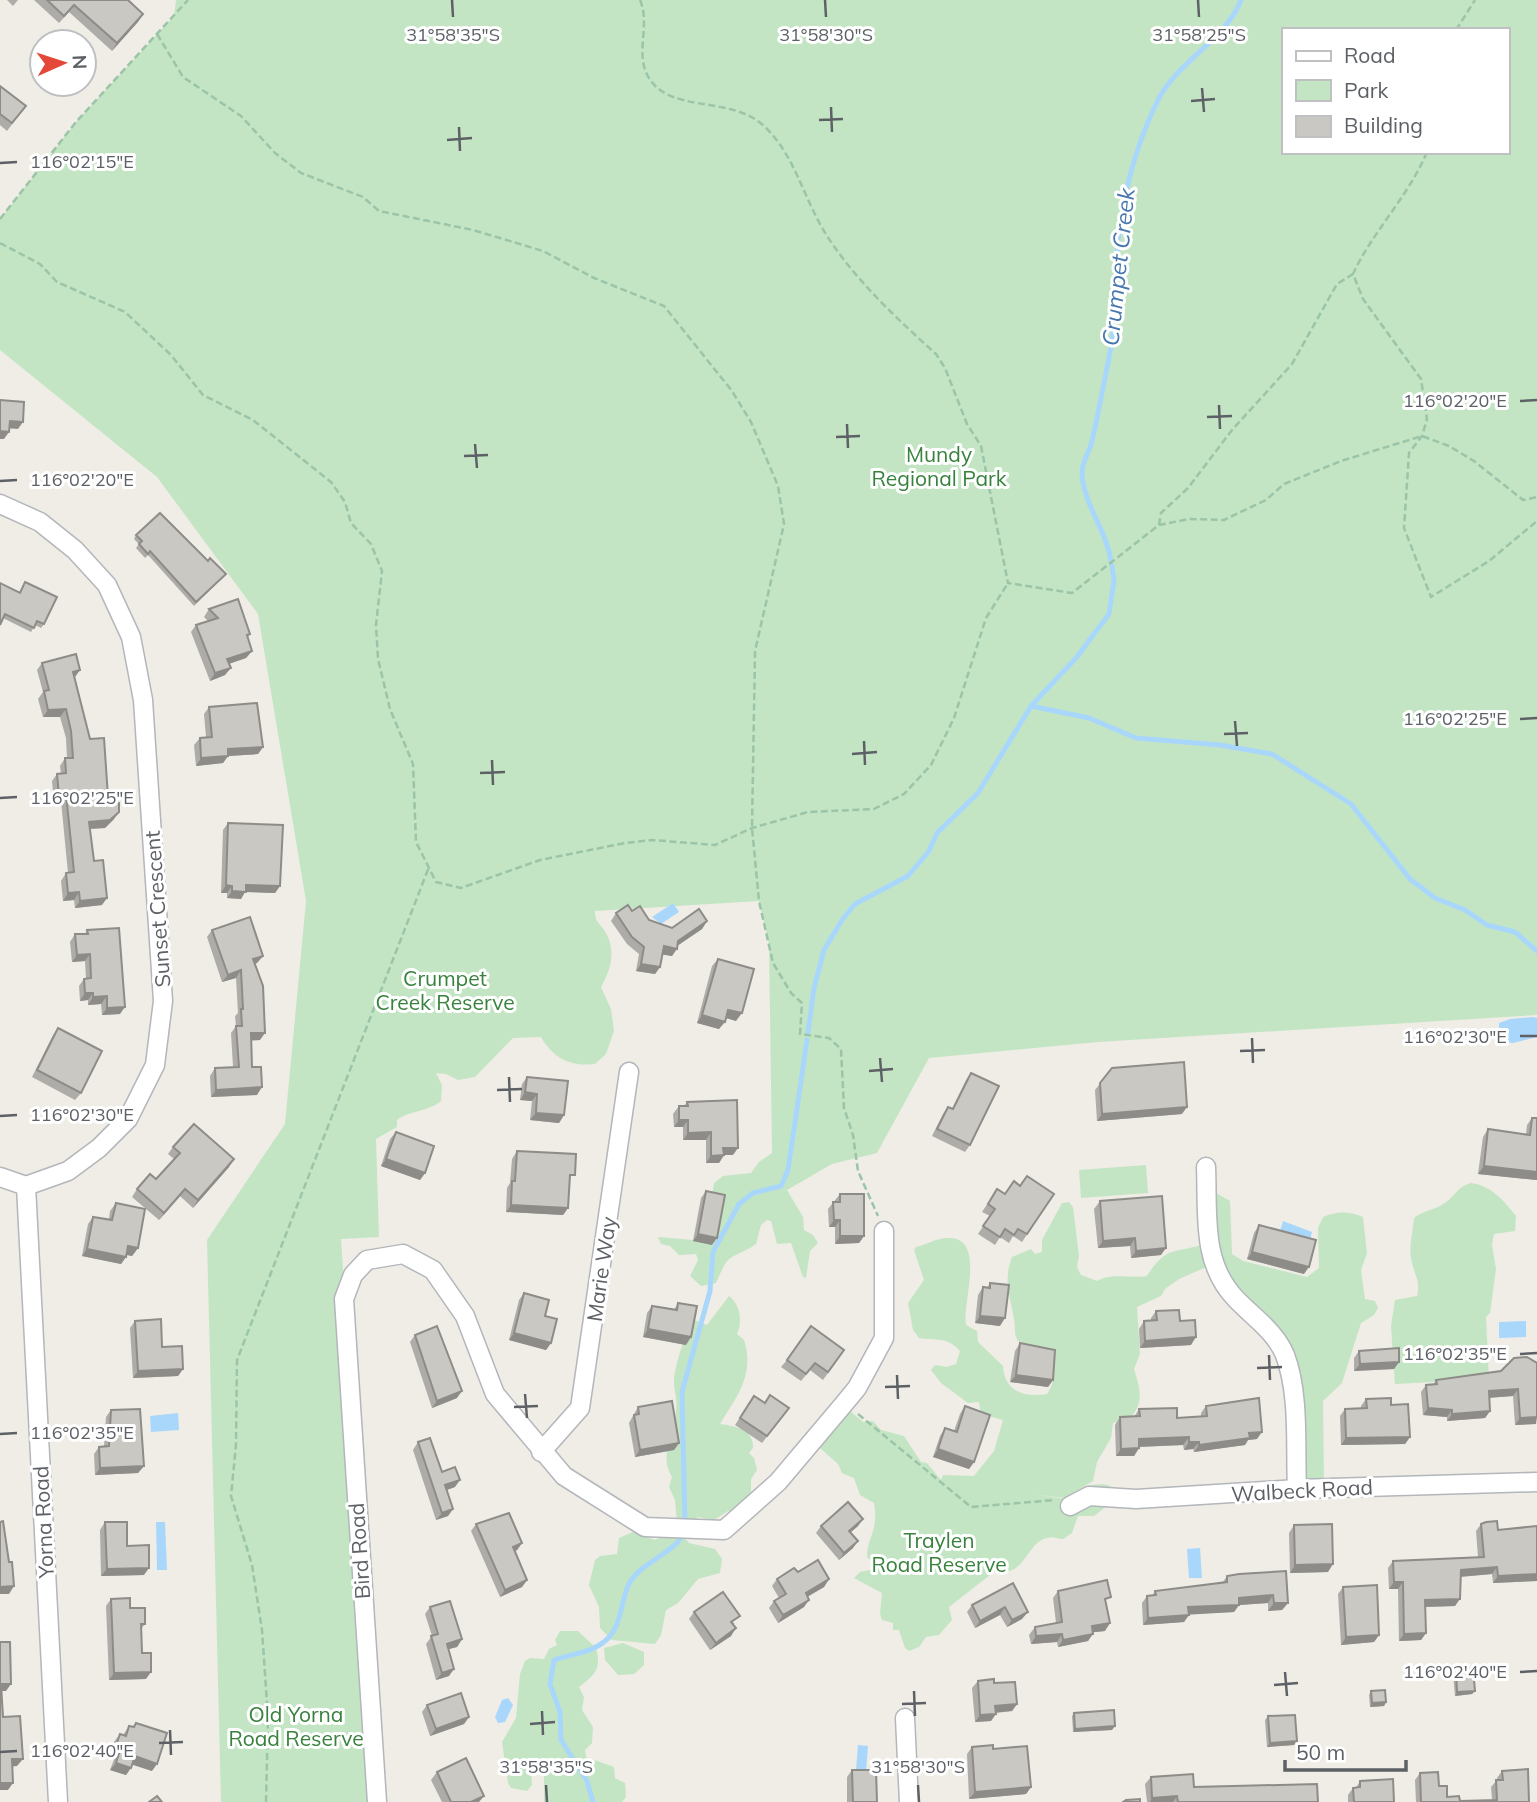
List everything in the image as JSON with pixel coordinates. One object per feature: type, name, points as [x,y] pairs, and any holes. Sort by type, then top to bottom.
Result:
[{"type":"street","name":"Sunset Crescent","points":[[0,504],[40,522],[75,550],[107,585],[131,637],[143,700],[163,1001],[155,1065],[128,1119],[99,1148],[68,1171],[26,1186]]},
{"type":"street","name":"Marie Way","points":[[541,1452],[580,1408],[629,1072]]},
{"type":"street","points":[[1206,1167],[1209,1247],[1213,1267],[1236,1300],[1268,1329],[1285,1355],[1292,1383],[1297,1489]]},
{"type":"street","points":[[0,1177],[26,1186]]},
{"type":"street","name":"Yorna Road","points":[[26,1186],[58,1802]]},
{"type":"street","points":[[541,1452],[564,1476],[645,1527],[724,1530],[778,1482],[857,1388],[884,1338],[884,1231]]},
{"type":"street","name":"Bird Road","points":[[377,1802],[344,1299],[354,1275],[367,1260],[403,1254],[433,1270],[465,1315],[495,1394],[541,1452]]},
{"type":"street","name":"Walbeck Road","points":[[1070,1506],[1089,1496],[1136,1499],[1297,1489],[1537,1482]]},
{"type":"street","points":[[905,1718],[909,1802]]},
{"type":"path","points":[[0,219],[76,122],[188,0]]},
{"type":"path","points":[[0,243],[40,264],[57,282],[125,312],[171,355],[203,395],[253,420],[331,482],[345,502],[351,523],[371,544],[382,571],[376,625],[378,659],[390,709],[412,764],[415,842],[436,882],[461,888],[540,860],[652,840],[715,845],[752,828],[808,812],[874,809],[904,794],[931,765],[954,719],[986,618],[1008,583],[981,446],[967,424],[945,368],[936,354],[841,256],[804,196],[789,156],[762,124],[734,108],[676,98],[658,90],[642,62],[644,23],[640,0]]},
{"type":"path","points":[[1457,28],[1475,0]]},
{"type":"path","points":[[157,34],[183,78],[241,116],[275,153],[301,173],[363,197],[379,211],[473,230],[543,251],[594,278],[664,306],[732,391],[751,422],[778,486],[785,524],[755,651],[752,828],[763,922],[774,963],[791,993],[802,1003],[801,1035],[829,1038],[841,1049],[844,1108],[853,1135],[858,1171],[884,1231]]},
{"type":"path","points":[[1159,524],[1161,513],[1188,488],[1225,438],[1292,364],[1337,284],[1353,274],[1363,251],[1418,175],[1426,154]]},
{"type":"path","points":[[1353,274],[1363,299],[1421,379],[1427,419],[1422,436],[1409,453],[1404,528],[1431,597],[1489,561],[1537,521]]},
{"type":"path","points":[[1008,583],[1072,593],[1159,524],[1189,519],[1224,520],[1266,500],[1284,484],[1341,461],[1422,436],[1449,446],[1474,461],[1523,500],[1537,497]]},
{"type":"path","points":[[266,1802],[268,1718],[262,1630],[252,1565],[231,1496],[236,1445],[237,1360],[429,867]]},
{"type":"path","points":[[844,1403],[971,1507],[1061,1499],[1070,1506]]},
{"type":"green space","name":"Mundy Regional Park","points":[[176,0],[1537,0],[1537,1015],[1098,1042],[929,1058],[877,1153],[832,1164],[787,1190],[803,1217],[804,1230],[813,1235],[818,1243],[810,1251],[806,1278],[803,1277],[791,1243],[777,1244],[771,1221],[767,1220],[761,1225],[756,1244],[727,1261],[716,1283],[701,1286],[690,1276],[698,1260],[696,1254],[679,1255],[670,1246],[661,1244],[658,1237],[705,1241],[714,1183],[723,1176],[751,1173],[759,1162],[772,1153],[769,944],[759,901],[595,911],[596,919],[608,937],[611,952],[608,974],[601,987],[611,1009],[614,1031],[606,1054],[595,1064],[578,1064],[557,1056],[541,1037],[513,1038],[475,1077],[458,1080],[436,1073],[442,1085],[441,1101],[402,1117],[397,1120],[397,1127],[376,1139],[379,1237],[341,1239],[378,1802],[221,1802],[207,1240],[285,1124],[306,901],[258,614],[157,477],[0,350],[0,219],[76,122],[174,16]]},
{"type":"green space","points":[[1146,1165],[1148,1193],[1081,1198],[1079,1170]]},
{"type":"green space","points":[[1471,1183],[1502,1199],[1516,1216],[1515,1231],[1494,1234],[1492,1245],[1496,1269],[1490,1313],[1486,1317],[1489,1379],[1395,1384],[1391,1326],[1395,1300],[1417,1296],[1418,1290],[1411,1253],[1414,1218],[1445,1203],[1459,1189]]},
{"type":"green space","points":[[1216,1193],[1230,1201],[1232,1254],[1243,1261],[1307,1277],[1319,1268],[1318,1228],[1323,1217],[1343,1212],[1363,1217],[1367,1253],[1361,1270],[1365,1299],[1375,1301],[1378,1308],[1374,1315],[1361,1323],[1342,1383],[1323,1401],[1324,1486],[1299,1487],[1287,1353],[1225,1283],[1209,1195]]},
{"type":"green space","name":"Traylen Road Reserve","points":[[1069,1202],[1073,1207],[1079,1256],[1077,1267],[1081,1275],[1097,1281],[1115,1276],[1147,1276],[1166,1255],[1207,1244],[1211,1265],[1179,1279],[1165,1289],[1161,1296],[1137,1307],[1140,1354],[1134,1369],[1139,1401],[1129,1419],[1113,1423],[1111,1438],[1097,1462],[1093,1481],[1064,1498],[1032,1494],[1066,1499],[1084,1488],[1105,1485],[1117,1491],[1108,1505],[1094,1516],[1078,1516],[1072,1533],[1063,1539],[1051,1537],[1035,1545],[1017,1567],[1004,1572],[999,1568],[949,1607],[952,1620],[939,1635],[926,1637],[919,1647],[909,1651],[905,1648],[899,1630],[893,1630],[893,1623],[882,1620],[882,1593],[854,1578],[860,1572],[878,1568],[867,1557],[875,1520],[874,1503],[860,1495],[854,1478],[842,1473],[838,1464],[812,1441],[843,1405],[863,1422],[873,1421],[881,1430],[904,1436],[921,1462],[927,1463],[941,1480],[943,1475],[974,1476],[994,1451],[1003,1420],[981,1414],[979,1402],[968,1403],[941,1383],[931,1370],[935,1365],[947,1367],[956,1364],[960,1351],[946,1341],[919,1338],[913,1330],[908,1303],[924,1280],[914,1250],[916,1247],[948,1238],[960,1241],[967,1248],[970,1272],[966,1325],[977,1331],[978,1342],[1003,1366],[1004,1375],[1011,1387],[1031,1395],[1047,1394],[1053,1379],[1052,1358],[1050,1352],[1018,1341],[1008,1288],[1008,1273],[1012,1257],[1031,1249],[1035,1254],[1042,1252],[1042,1240],[1062,1203]]},
{"type":"green space","points":[[729,1296],[736,1304],[739,1314],[737,1334],[744,1340],[747,1364],[743,1385],[720,1424],[738,1428],[751,1437],[753,1448],[749,1453],[754,1458],[757,1470],[751,1479],[754,1496],[742,1511],[728,1511],[714,1520],[698,1517],[693,1521],[677,1523],[675,1500],[669,1487],[672,1477],[667,1461],[676,1409],[676,1367],[692,1319],[707,1325]]},
{"type":"green space","points":[[633,1532],[655,1540],[665,1535],[683,1536],[689,1543],[715,1549],[722,1559],[720,1573],[698,1579],[678,1603],[666,1610],[661,1635],[655,1644],[612,1640],[600,1628],[599,1607],[589,1585],[595,1560],[600,1556],[617,1554],[619,1538]]},
{"type":"green space","points":[[560,1631],[578,1631],[596,1648],[597,1667],[579,1687],[584,1697],[582,1710],[593,1727],[592,1743],[585,1750],[586,1757],[614,1767],[615,1778],[625,1783],[626,1797],[622,1802],[544,1802],[544,1775],[536,1767],[531,1767],[532,1785],[527,1791],[511,1788],[508,1783],[502,1742],[516,1718],[520,1674],[525,1661],[530,1658],[544,1659],[549,1649],[557,1645],[555,1640]]},
{"type":"green space","points":[[623,1643],[644,1652],[644,1665],[634,1674],[618,1675],[605,1660],[604,1648]]},
{"type":"water","points":[[673,903],[679,912],[661,924],[652,917]]},
{"type":"water","points":[[1537,1018],[1537,1037],[1513,1043],[1499,1041],[1499,1023]]},
{"type":"water","points":[[1283,1221],[1312,1232],[1308,1247],[1278,1238]]},
{"type":"water","points":[[1526,1321],[1526,1337],[1499,1338],[1499,1322]]},
{"type":"water","points":[[178,1413],[179,1430],[151,1432],[150,1416]]},
{"type":"water","points":[[156,1522],[165,1522],[167,1570],[157,1570]]},
{"type":"water","points":[[1200,1548],[1202,1578],[1189,1578],[1187,1549]]},
{"type":"water","points":[[508,1698],[513,1705],[505,1722],[498,1723],[495,1717],[502,1700]]},
{"type":"water","points":[[858,1745],[868,1746],[866,1771],[856,1770]]},
{"type":"building","points":[[47,0],[128,0],[143,14],[117,43],[74,5],[64,16]]},
{"type":"building","points":[[0,86],[26,106],[12,123],[0,114]]},
{"type":"building","points":[[0,400],[24,402],[23,422],[10,421],[9,432],[0,431]]},
{"type":"building","points":[[160,513],[208,561],[210,558],[226,574],[196,602],[150,551],[148,554],[139,544],[142,541],[136,535]]},
{"type":"building","points":[[25,582],[57,597],[44,624],[37,621],[34,628],[5,614],[0,625],[0,583],[20,593]]},
{"type":"building","points":[[238,599],[250,634],[247,635],[252,651],[227,659],[231,668],[215,673],[196,625],[218,618],[209,609]]},
{"type":"building","points":[[76,654],[80,670],[73,672],[90,739],[104,738],[108,797],[119,803],[119,812],[110,820],[89,822],[94,861],[103,860],[107,898],[80,901],[79,892],[68,893],[66,873],[74,872],[66,794],[59,795],[57,774],[66,773],[65,758],[73,758],[71,731],[66,709],[48,710],[44,691],[49,690],[42,663]]},
{"type":"building","points":[[257,703],[263,747],[228,749],[228,756],[201,758],[200,738],[212,737],[209,707]]},
{"type":"building","points":[[228,823],[283,825],[280,886],[246,885],[246,892],[232,891],[232,886],[226,885]]},
{"type":"building","points":[[628,905],[632,911],[640,906],[649,920],[672,928],[699,909],[707,921],[678,941],[677,949],[664,946],[660,967],[641,964],[644,947],[632,937],[616,913]]},
{"type":"building","points":[[250,917],[263,956],[253,959],[263,986],[265,1033],[251,1033],[252,1067],[261,1067],[262,1087],[216,1090],[215,1068],[239,1067],[236,1026],[242,1026],[243,1009],[241,970],[228,975],[212,930]]},
{"type":"building","points":[[119,928],[125,1007],[107,1008],[107,996],[93,997],[93,993],[85,993],[84,979],[91,978],[90,954],[77,955],[75,934],[88,934],[87,930]]},
{"type":"building","points":[[718,959],[754,969],[742,1013],[728,1010],[725,1022],[702,1015]]},
{"type":"building","points":[[58,1028],[102,1051],[81,1093],[37,1070]]},
{"type":"building","points":[[1184,1062],[1187,1107],[1102,1114],[1100,1083],[1112,1068]]},
{"type":"building","points":[[971,1073],[999,1086],[970,1145],[937,1129],[948,1107],[953,1109]]},
{"type":"building","points":[[527,1077],[568,1081],[564,1115],[536,1113],[537,1094],[525,1092]]},
{"type":"building","points":[[737,1100],[738,1148],[723,1148],[724,1155],[711,1156],[711,1132],[688,1133],[688,1120],[679,1120],[679,1106],[688,1106],[687,1102]]},
{"type":"building","points":[[1532,1118],[1537,1118],[1537,1172],[1484,1166],[1488,1129],[1530,1135]]},
{"type":"building","points":[[194,1124],[234,1159],[198,1200],[185,1189],[164,1213],[137,1189],[150,1174],[156,1179],[180,1153],[173,1147]]},
{"type":"building","points":[[396,1132],[434,1146],[425,1173],[386,1159]]},
{"type":"building","points":[[517,1151],[576,1154],[575,1175],[570,1175],[568,1208],[511,1205]]},
{"type":"building","points":[[1027,1176],[1054,1194],[1027,1234],[1018,1229],[1014,1235],[1005,1229],[1000,1237],[983,1226],[995,1209],[988,1204],[997,1189],[1005,1194],[1014,1181],[1020,1186]]},
{"type":"building","points":[[706,1191],[725,1195],[717,1238],[698,1234]]},
{"type":"building","points":[[840,1194],[864,1194],[864,1236],[840,1236],[840,1220],[834,1220],[833,1202],[840,1202]]},
{"type":"building","points":[[1162,1196],[1166,1248],[1136,1251],[1135,1238],[1103,1241],[1100,1201]]},
{"type":"building","points":[[116,1203],[145,1209],[138,1248],[128,1246],[126,1257],[87,1249],[93,1217],[112,1220]]},
{"type":"building","points":[[1259,1225],[1316,1240],[1309,1267],[1252,1252]]},
{"type":"building","points":[[990,1283],[1009,1285],[1005,1318],[980,1316],[983,1287],[990,1288]]},
{"type":"building","points":[[524,1293],[549,1300],[545,1316],[557,1319],[551,1343],[514,1333]]},
{"type":"building","points":[[678,1303],[697,1306],[691,1337],[648,1329],[652,1306],[677,1310]]},
{"type":"building","points":[[1179,1310],[1180,1321],[1195,1320],[1196,1337],[1145,1341],[1144,1321],[1157,1320],[1156,1311]]},
{"type":"building","points":[[161,1319],[162,1347],[182,1346],[183,1369],[138,1371],[135,1321]]},
{"type":"building","points":[[437,1326],[462,1391],[437,1401],[415,1335]]},
{"type":"building","points":[[811,1326],[844,1350],[828,1372],[815,1363],[806,1374],[787,1360]]},
{"type":"building","points":[[1020,1343],[1055,1350],[1053,1380],[1016,1375]]},
{"type":"building","points":[[1399,1348],[1399,1362],[1360,1364],[1359,1351]]},
{"type":"building","points":[[1527,1357],[1537,1363],[1537,1417],[1520,1418],[1518,1389],[1489,1391],[1490,1411],[1452,1414],[1452,1410],[1428,1408],[1426,1385],[1437,1384],[1436,1380],[1501,1371],[1514,1358]]},
{"type":"building","points":[[770,1395],[789,1408],[767,1436],[740,1418],[754,1396],[765,1403]]},
{"type":"building","points":[[1259,1398],[1262,1432],[1249,1433],[1250,1438],[1199,1445],[1199,1442],[1189,1442],[1189,1437],[1139,1439],[1139,1448],[1121,1449],[1120,1417],[1140,1416],[1139,1409],[1177,1408],[1177,1418],[1207,1416],[1206,1406]]},
{"type":"building","points":[[1391,1398],[1391,1405],[1408,1404],[1410,1437],[1346,1438],[1345,1409],[1367,1408],[1366,1399]]},
{"type":"building","points":[[672,1401],[679,1443],[640,1450],[634,1415],[639,1414],[638,1407]]},
{"type":"building","points":[[965,1406],[990,1415],[974,1462],[938,1449],[945,1428],[957,1432]]},
{"type":"building","points":[[140,1409],[144,1466],[100,1468],[99,1447],[109,1446],[111,1410]]},
{"type":"building","points":[[430,1438],[442,1472],[455,1467],[460,1480],[445,1485],[453,1509],[442,1513],[418,1442]]},
{"type":"building","points":[[848,1502],[863,1519],[849,1531],[858,1541],[844,1553],[821,1526]]},
{"type":"building","points":[[509,1513],[522,1543],[513,1547],[527,1580],[505,1590],[476,1524]]},
{"type":"building","points":[[3,1521],[14,1586],[0,1587],[0,1522]]},
{"type":"building","points":[[1497,1521],[1498,1530],[1537,1526],[1537,1574],[1498,1576],[1497,1567],[1461,1570],[1460,1599],[1425,1600],[1426,1633],[1404,1634],[1403,1582],[1394,1582],[1393,1561],[1484,1557],[1481,1524]]},
{"type":"building","points":[[105,1522],[127,1522],[127,1546],[149,1545],[149,1568],[107,1569]]},
{"type":"building","points":[[1332,1524],[1333,1564],[1295,1565],[1294,1525]]},
{"type":"building","points":[[818,1560],[829,1579],[806,1593],[809,1600],[783,1615],[774,1601],[786,1594],[777,1579],[794,1568],[798,1572]]},
{"type":"building","points":[[1286,1571],[1288,1603],[1274,1603],[1273,1595],[1239,1598],[1239,1605],[1188,1607],[1189,1615],[1148,1618],[1147,1596],[1156,1595],[1155,1591],[1227,1582],[1227,1576],[1239,1574]]},
{"type":"building","points":[[1107,1580],[1111,1597],[1105,1599],[1110,1623],[1092,1626],[1093,1634],[1063,1640],[1062,1634],[1036,1636],[1035,1627],[1062,1622],[1058,1591]]},
{"type":"building","points":[[1013,1583],[1028,1612],[1012,1620],[1005,1607],[980,1621],[972,1605]]},
{"type":"building","points":[[1377,1585],[1379,1635],[1346,1637],[1343,1587]]},
{"type":"building","points":[[723,1592],[740,1616],[731,1622],[736,1628],[716,1643],[694,1612]]},
{"type":"building","points":[[130,1598],[130,1608],[145,1608],[145,1624],[141,1624],[142,1653],[151,1653],[151,1672],[114,1673],[111,1599]]},
{"type":"building","points":[[450,1601],[462,1639],[447,1644],[454,1669],[442,1673],[431,1636],[438,1634],[430,1607]]},
{"type":"building","points":[[0,1642],[10,1642],[11,1684],[1,1684],[3,1717],[20,1716],[23,1759],[12,1759],[13,1783],[0,1783]]},
{"type":"building","points":[[1473,1668],[1475,1691],[1457,1692],[1456,1669]]},
{"type":"building","points":[[994,1679],[994,1683],[1015,1682],[1017,1704],[995,1706],[996,1714],[980,1715],[978,1681]]},
{"type":"building","points":[[1385,1690],[1386,1702],[1372,1703],[1371,1691]]},
{"type":"building","points":[[461,1693],[469,1717],[436,1729],[427,1705]]},
{"type":"building","points":[[1114,1710],[1115,1726],[1075,1729],[1074,1713]]},
{"type":"building","points":[[1295,1715],[1297,1741],[1270,1743],[1268,1716]]},
{"type":"building","points":[[136,1723],[167,1733],[157,1764],[135,1756],[131,1768],[116,1763],[120,1750],[115,1748],[120,1734],[126,1736],[129,1726],[134,1727]]},
{"type":"building","points":[[993,1745],[993,1749],[1027,1746],[1031,1787],[975,1792],[972,1747]]},
{"type":"building","points":[[466,1758],[484,1796],[471,1802],[451,1802],[437,1772]]},
{"type":"building","points":[[1528,1769],[1529,1802],[1421,1802],[1420,1773],[1438,1772],[1439,1786],[1447,1786],[1447,1797],[1459,1796],[1460,1801],[1497,1800],[1496,1780],[1503,1780],[1502,1771]]},
{"type":"building","points":[[852,1770],[876,1770],[877,1802],[853,1802]]},
{"type":"building","points":[[1193,1774],[1194,1787],[1317,1784],[1318,1802],[1178,1802],[1177,1796],[1152,1798],[1151,1777]]},
{"type":"building","points":[[1393,1779],[1394,1802],[1354,1802],[1353,1788],[1360,1787],[1360,1781]]},
{"type":"building","points":[[157,1796],[162,1802],[149,1802]]},
{"type":"building","points":[[1140,1799],[1140,1802],[1123,1802],[1126,1800]]},
{"type":"waterway","name":"Crumpet Creek","points":[[1111,562],[1105,539],[1086,494],[1082,471],[1092,441],[1111,347],[1118,245],[1128,182],[1140,142],[1165,88],[1224,28],[1241,0]]},
{"type":"waterway","name":"Crumpet Creek","points":[[808,1032],[814,988],[824,950],[842,920],[855,904],[908,876],[929,851],[937,833],[978,793],[1031,706],[1076,658],[1109,614],[1114,581],[1112,566]]},
{"type":"waterway","points":[[1031,706],[1089,718],[1136,738],[1220,745],[1272,754],[1351,804],[1410,879],[1435,898],[1465,910],[1487,925],[1515,932],[1537,951]]},
{"type":"waterway","name":"Crumpet Creek","points":[[685,1524],[682,1392],[710,1291],[713,1252],[739,1204],[753,1193],[781,1186],[788,1170],[807,1040]]},
{"type":"waterway","name":"Crumpet Creek","points":[[593,1802],[587,1781],[561,1740],[560,1712],[550,1684],[554,1660],[587,1651],[605,1641],[618,1621],[630,1582],[643,1568],[676,1544],[684,1531]]},
{"type":"park label","name":"Crumpet Creek Reserve","points":[[445,990]]},
{"type":"park label","name":"Old Yorna Road Reserve","points":[[296,1726]]}]
